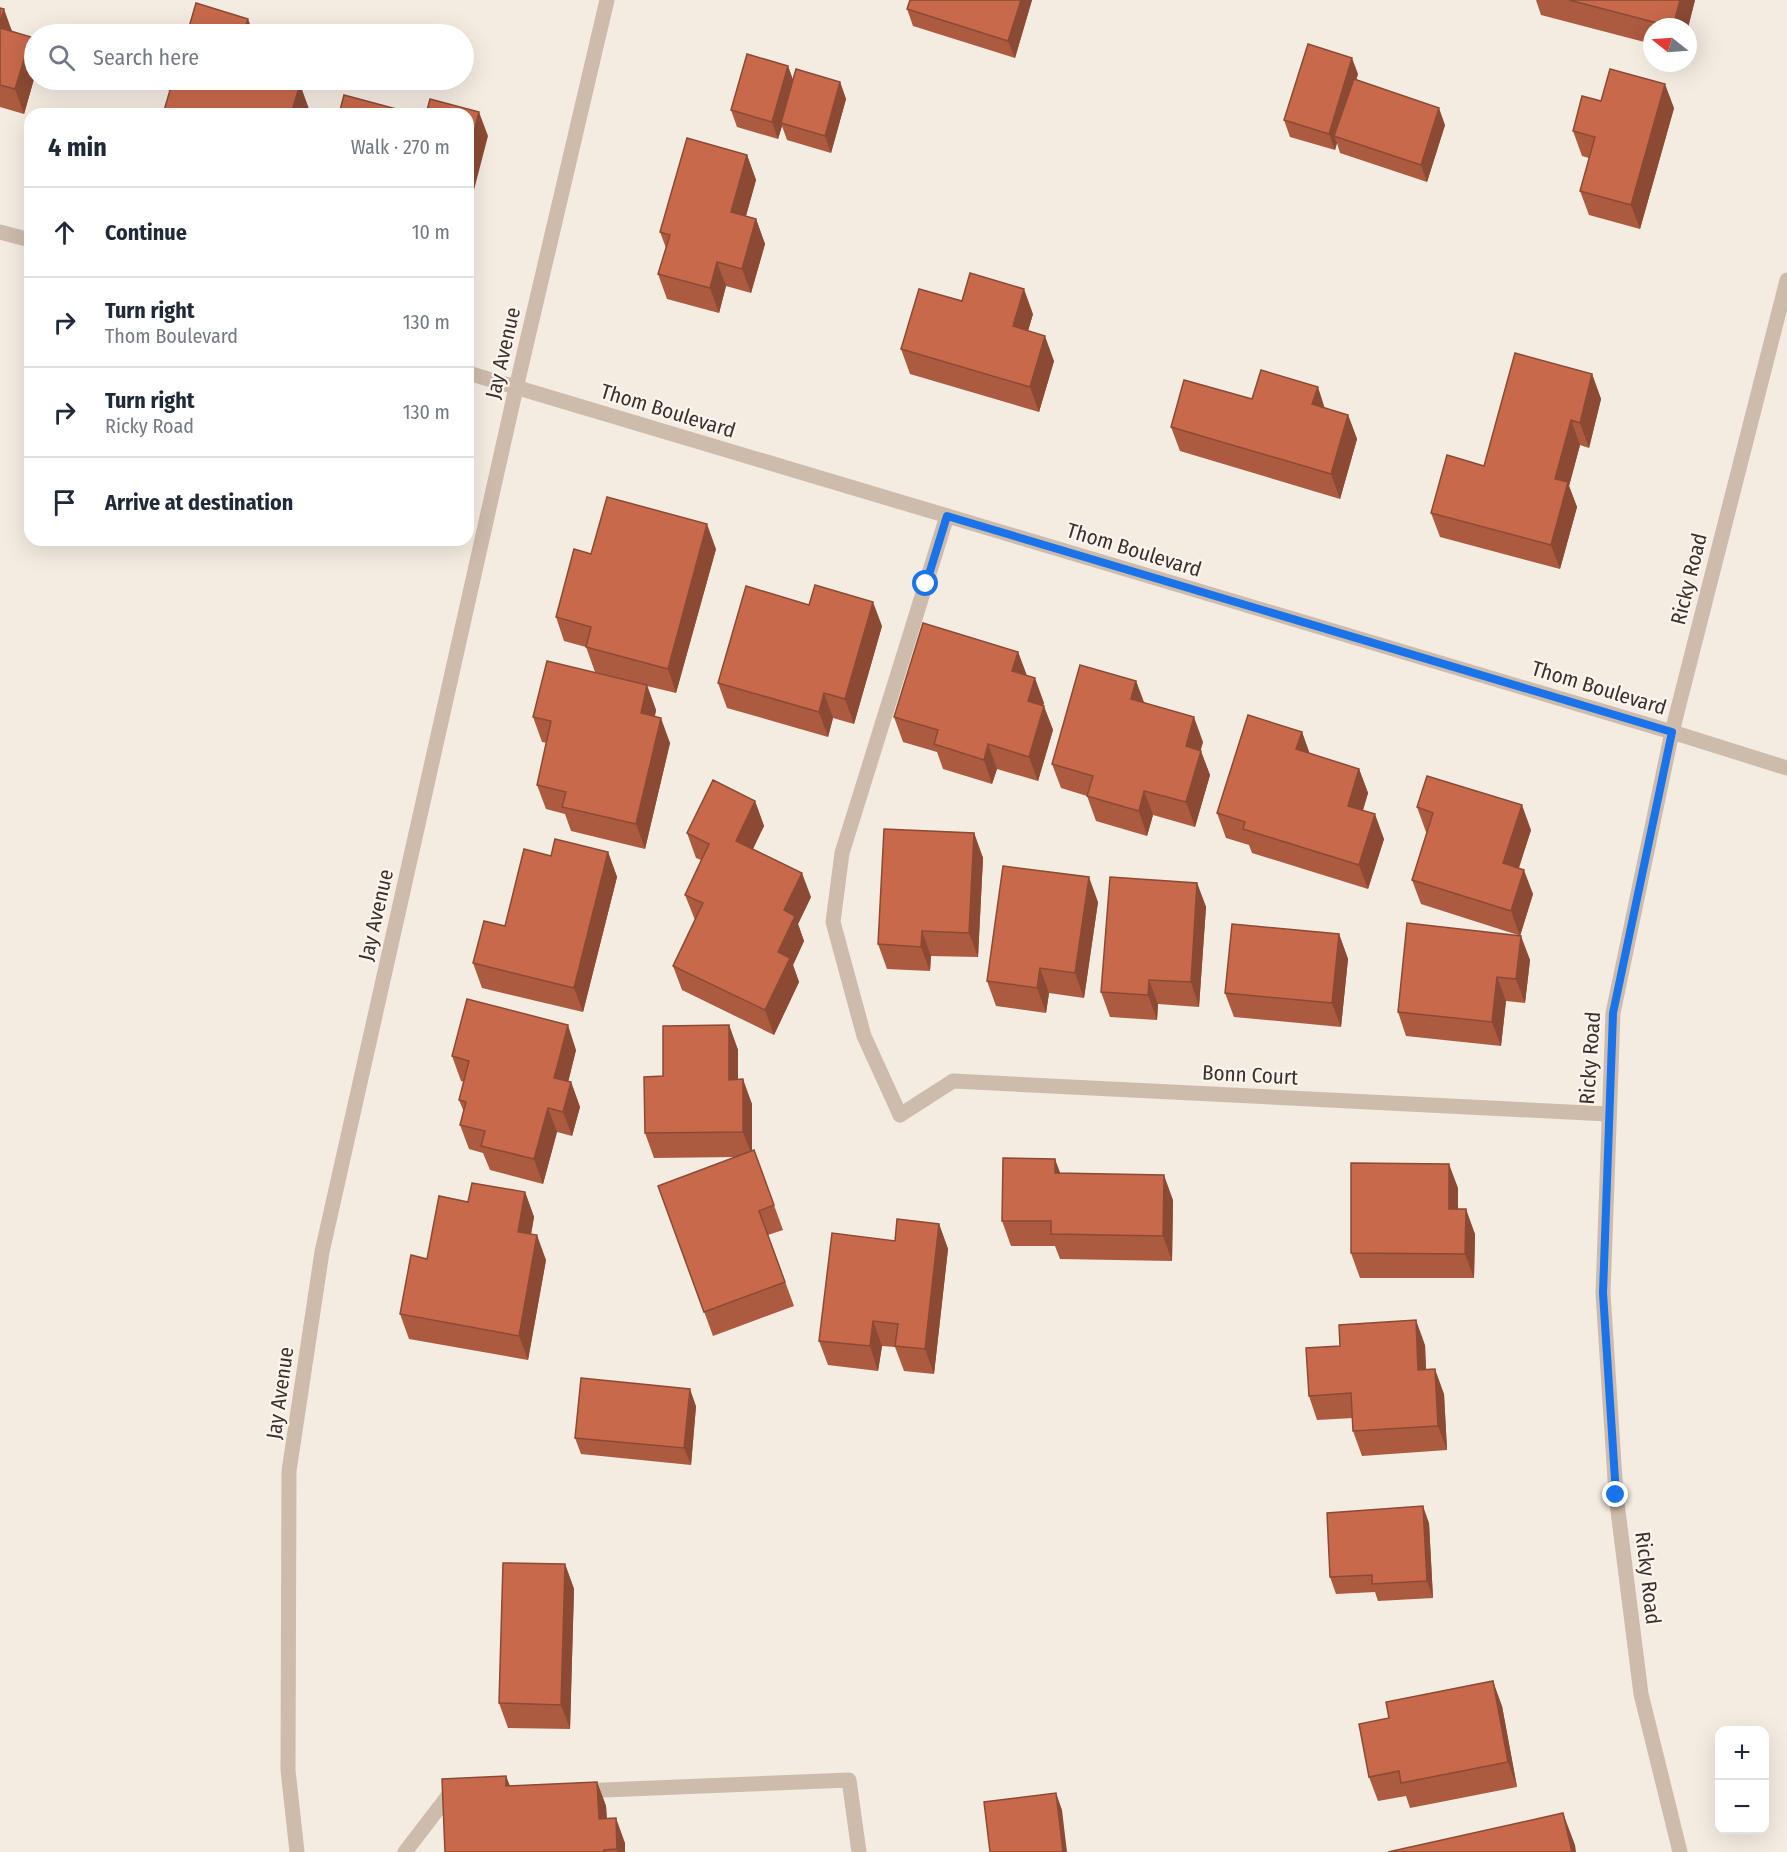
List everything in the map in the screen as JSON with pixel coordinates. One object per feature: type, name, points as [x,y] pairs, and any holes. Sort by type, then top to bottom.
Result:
[{"type":"street","name":"Jay Avenue","points":[[297,1852],[288,1770],[289,1471],[320,1263],[516,388],[607,0]]},
{"type":"street","points":[[0,232],[24,238]]},
{"type":"street","name":"Ricky Road","points":[[1680,1852],[1641,1694],[1616,1495],[1603,1293],[1613,1013],[1672,732],[1787,280]]},
{"type":"street","name":"Thom Boulevard","points":[[474,375],[1787,768]]},
{"type":"street","name":"Bonn Court","points":[[947,516],[842,852],[833,922],[864,1036],[900,1115],[953,1081],[1608,1114]]},
{"type":"street","points":[[566,1791],[849,1780],[859,1852]]},
{"type":"street","points":[[405,1852],[448,1796],[472,1795]]},
{"type":"building","points":[[910,0],[1021,0],[1008,41],[907,9]]},
{"type":"building","points":[[1569,0],[1680,0],[1675,18],[1643,19]]},
{"type":"building","points":[[196,3],[248,19],[246,24],[190,24]]},
{"type":"building","points":[[0,8],[4,9],[0,24]]},
{"type":"building","points":[[0,28],[24,35],[24,60],[15,89],[0,85]]},
{"type":"building","points":[[1308,44],[1352,58],[1329,134],[1284,120]]},
{"type":"building","points":[[747,54],[788,66],[772,122],[731,110]]},
{"type":"building","points":[[796,69],[840,82],[825,136],[781,123]]},
{"type":"building","points":[[1610,69],[1665,84],[1631,205],[1580,191],[1595,137],[1573,131],[1582,96],[1601,101]]},
{"type":"building","points":[[1354,79],[1439,108],[1421,165],[1334,136]]},
{"type":"building","points":[[170,90],[298,90],[293,108],[165,108]]},
{"type":"building","points":[[344,95],[393,108],[341,108]]},
{"type":"building","points":[[430,99],[464,108],[428,108]]},
{"type":"building","points":[[474,111],[479,112],[474,132]]},
{"type":"building","points":[[687,138],[747,155],[731,212],[756,219],[742,269],[717,262],[710,288],[658,274],[670,235],[660,232]]},
{"type":"building","points":[[970,273],[1024,289],[1013,326],[1045,336],[1030,387],[901,349],[919,289],[962,301]]},
{"type":"building","points":[[1515,353],[1592,374],[1580,423],[1571,420],[1555,479],[1568,482],[1551,545],[1431,513],[1447,455],[1484,466]]},
{"type":"building","points":[[1261,370],[1318,387],[1312,404],[1348,415],[1331,474],[1171,427],[1184,380],[1252,399]]},
{"type":"building","points":[[607,497],[707,524],[668,669],[586,647],[591,627],[556,617],[574,549],[591,554]]},
{"type":"building","points":[[815,585],[873,602],[845,699],[824,693],[819,712],[718,683],[746,586],[809,605]]},
{"type":"building","points":[[923,623],[1018,652],[1012,671],[1035,678],[1028,701],[1044,706],[1029,757],[988,744],[984,760],[934,744],[938,730],[894,717]]},
{"type":"building","points":[[547,661],[647,685],[641,713],[661,718],[636,824],[562,807],[566,792],[537,785],[551,721],[533,717]]},
{"type":"building","points":[[1080,665],[1136,681],[1131,699],[1194,717],[1186,746],[1201,751],[1186,802],[1144,791],[1139,811],[1087,796],[1093,776],[1052,764]]},
{"type":"building","points":[[1248,715],[1302,732],[1296,749],[1359,769],[1348,806],[1375,814],[1359,865],[1243,829],[1245,822],[1217,813]]},
{"type":"building","points":[[1427,776],[1522,805],[1503,863],[1524,870],[1511,911],[1412,880],[1433,813],[1417,807]]},
{"type":"building","points":[[713,780],[755,801],[736,841],[802,873],[784,910],[795,916],[778,952],[790,958],[765,1010],[673,966],[703,903],[685,895],[709,844],[687,833]]},
{"type":"building","points":[[884,829],[974,833],[969,933],[922,931],[921,947],[878,944]]},
{"type":"building","points":[[555,839],[608,852],[574,988],[473,963],[484,921],[505,926],[524,849],[551,856]]},
{"type":"building","points":[[1003,866],[1089,877],[1075,973],[1040,968],[1037,988],[987,981]]},
{"type":"building","points":[[1110,877],[1197,883],[1191,982],[1149,980],[1148,995],[1101,992]]},
{"type":"building","points":[[1407,923],[1521,936],[1516,979],[1497,977],[1492,1022],[1398,1012]]},
{"type":"building","points":[[1232,924],[1339,934],[1332,1003],[1225,993]]},
{"type":"building","points":[[467,999],[568,1025],[554,1078],[571,1082],[563,1112],[548,1108],[534,1159],[481,1146],[485,1131],[460,1125],[466,1102],[459,1100],[469,1061],[452,1056]]},
{"type":"building","points":[[729,1025],[729,1080],[743,1079],[743,1132],[645,1133],[644,1077],[663,1076],[663,1026]]},
{"type":"building","points":[[754,1150],[774,1205],[759,1211],[785,1282],[704,1312],[658,1186]]},
{"type":"building","points":[[1003,1158],[1055,1159],[1055,1173],[1164,1175],[1163,1236],[1051,1234],[1051,1221],[1002,1221]]},
{"type":"building","points":[[1351,1163],[1449,1164],[1449,1209],[1466,1209],[1465,1254],[1351,1253]]},
{"type":"building","points":[[472,1183],[525,1192],[518,1232],[537,1235],[519,1336],[400,1314],[411,1255],[427,1259],[439,1196],[468,1202]]},
{"type":"building","points":[[897,1219],[939,1224],[925,1349],[895,1346],[898,1324],[873,1321],[870,1346],[819,1341],[832,1233],[895,1241]]},
{"type":"building","points":[[1416,1320],[1418,1370],[1435,1369],[1438,1426],[1353,1431],[1351,1393],[1309,1396],[1306,1348],[1340,1346],[1339,1325]]},
{"type":"building","points":[[581,1378],[690,1389],[684,1448],[575,1438]]},
{"type":"building","points":[[1423,1506],[1427,1581],[1372,1584],[1372,1575],[1330,1577],[1327,1513]]},
{"type":"building","points":[[503,1563],[565,1564],[561,1705],[499,1703]]},
{"type":"building","points":[[1493,1681],[1508,1762],[1401,1783],[1399,1771],[1369,1777],[1359,1724],[1389,1718],[1386,1702]]},
{"type":"building","points":[[506,1776],[506,1786],[597,1782],[599,1819],[616,1818],[617,1849],[604,1850],[605,1852],[445,1852],[442,1779]]},
{"type":"building","points":[[1056,1793],[1063,1852],[990,1852],[984,1802]]},
{"type":"building","points":[[1563,1813],[1572,1852],[1388,1852]]},
{"type":"route","points":[[926,584],[947,516],[1672,732],[1613,1013],[1603,1293],[1616,1495]]}]
